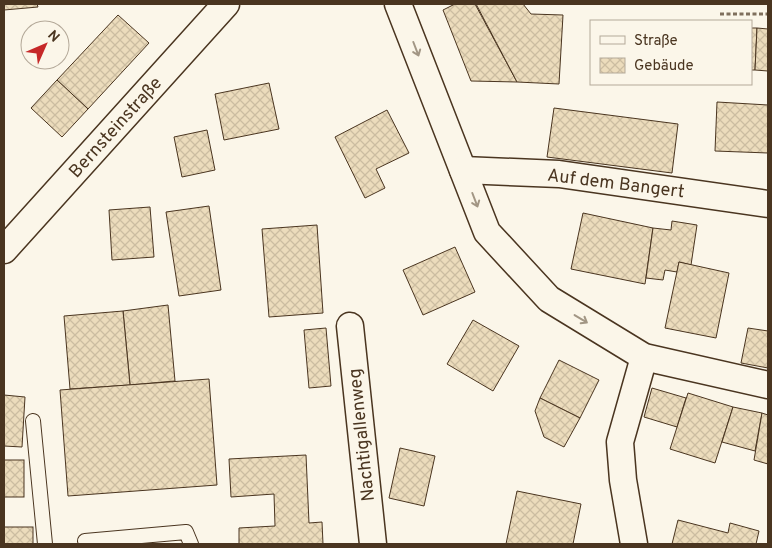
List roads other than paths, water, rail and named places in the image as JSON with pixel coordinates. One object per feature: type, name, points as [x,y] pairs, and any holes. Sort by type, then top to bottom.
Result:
[{"type":"street","name":"Bernsteinstraße","points":[[4,250],[226,4]]},
{"type":"street","points":[[398,4],[487,232],[549,299],[644,358],[768,385]]},
{"type":"street","name":"Auf dem Bangert","points":[[463,170],[559,174],[768,204]]},
{"type":"street","name":"Nachtigallenweg","points":[[350,326],[373,544]]},
{"type":"street","points":[[634,544],[623,480],[620,442],[644,358]]},
{"type":"lane","points":[[33,421],[45,544]]},
{"type":"lane","points":[[85,541],[186,532],[191,544]]}]
